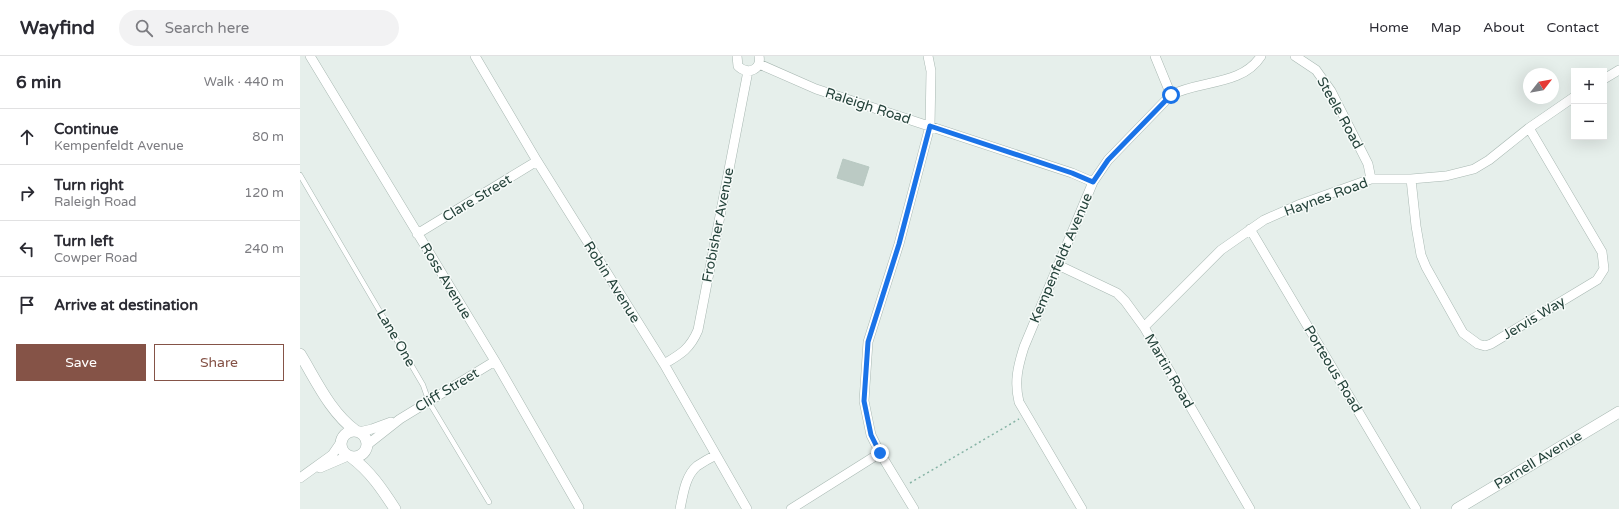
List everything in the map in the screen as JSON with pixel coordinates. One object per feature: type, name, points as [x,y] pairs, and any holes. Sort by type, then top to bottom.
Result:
[{"type":"street","name":"Ross Avenue","points":[[310,56],[495,361],[579,507]]},
{"type":"street","name":"Robin Avenue","points":[[475,56],[537,161],[664,364],[747,509]]},
{"type":"street","points":[[737,56],[738,66],[744,71],[748,72],[755,70],[759,60]]},
{"type":"street","points":[[914,509],[880,453],[871,435],[864,401],[868,342],[899,244],[930,126],[931,71],[928,56]]},
{"type":"street","points":[[1155,56],[1171,95]]},
{"type":"street","name":"Kempenfeldt Avenue","points":[[1082,509],[1019,402],[1017,392],[1017,372],[1024,347],[1093,182],[1108,160],[1171,95],[1181,90],[1241,74],[1256,63],[1261,56]]},
{"type":"street","name":"Steele Road","points":[[1295,56],[1316,70],[1331,91],[1368,164],[1371,179]]},
{"type":"street","name":"Raleigh Road","points":[[759,60],[816,89],[1072,173],[1093,182]]},
{"type":"street","points":[[1607,77],[1619,70]]},
{"type":"street","name":"Frobisher Avenue","points":[[664,364],[680,355],[690,346],[698,330],[748,72]]},
{"type":"street","name":"Haynes Road","points":[[1144,327],[1221,250],[1250,228],[1291,208],[1371,179],[1411,179],[1459,174],[1474,169],[1489,160],[1529,128],[1571,99]]},
{"type":"street","name":"Jervis Way","points":[[1411,179],[1416,226],[1421,255],[1426,268],[1463,333],[1478,344],[1485,346],[1491,344],[1597,280],[1604,269],[1602,252],[1529,128]]},
{"type":"street","name":"Clare Street","points":[[417,234],[537,161]]},
{"type":"street","name":"Porteous Road","points":[[1250,228],[1416,509]]},
{"type":"street","name":"Martin Road","points":[[1058,265],[1105,286],[1117,293],[1125,301],[1144,327],[1250,509]]},
{"type":"street","points":[[300,354],[324,394],[342,419],[366,438],[372,465],[380,485]]},
{"type":"street","name":"Cliff Street","points":[[357,431],[372,429],[400,418],[429,402],[495,361]]},
{"type":"street","points":[[324,394],[336,422],[342,450],[366,469],[380,485],[395,509]]},
{"type":"street","name":"Parnell Avenue","points":[[1457,509],[1619,412]]},
{"type":"street","name":"Cliff Street","points":[[367,446],[400,418]]},
{"type":"street","points":[[300,478],[332,455],[347,432],[357,431]]},
{"type":"street","points":[[310,472],[349,457],[361,456],[367,446]]},
{"type":"street","points":[[791,509],[880,453]]},
{"type":"street","points":[[680,509],[686,484],[691,472],[697,466],[716,455]]},
{"type":"lane","name":"Lane One","points":[[300,175],[423,384],[429,402],[489,502]]},
{"type":"path","points":[[901,488],[1026,415]]},
{"type":"building","points":[[843,159],[869,167],[863,186],[837,178]]},
{"type":"route","points":[[880,453],[871,435],[864,401],[868,342],[899,244],[930,126],[1072,173],[1093,182],[1100,169],[1108,160],[1171,95]]}]
